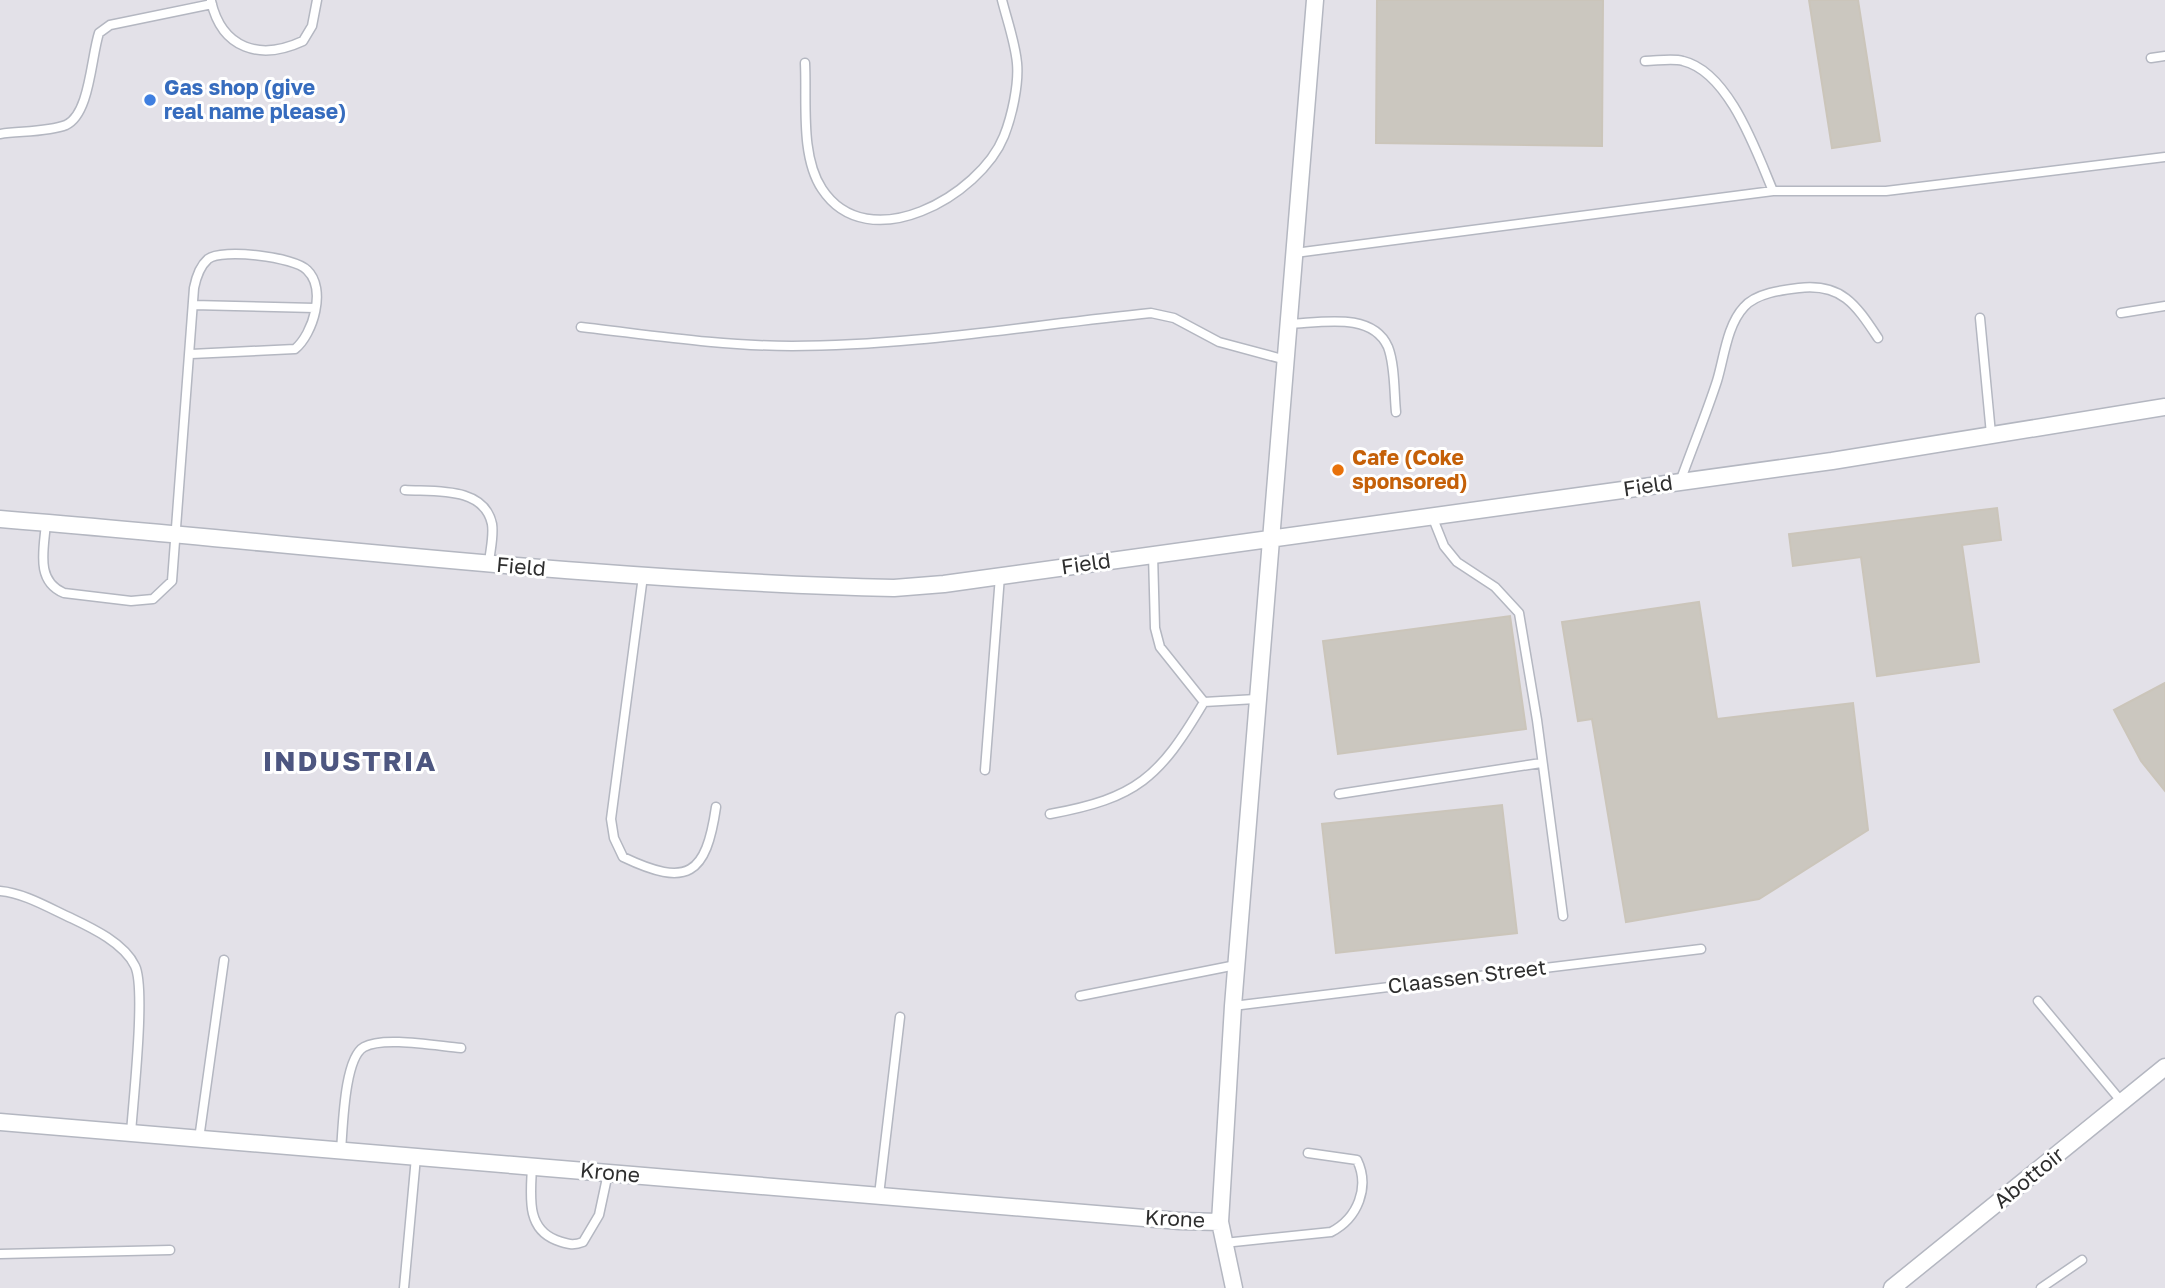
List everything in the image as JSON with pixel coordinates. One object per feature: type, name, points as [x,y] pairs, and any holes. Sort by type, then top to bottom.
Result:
[{"type":"street","points":[[1234,1288],[1220,1222],[1233,1006],[1315,0]]},
{"type":"street","name":"Field","points":[[0,519],[178,533],[489,565],[643,576],[894,587],[1000,576],[1832,461],[1990,433],[2165,407]]},
{"type":"street","name":"Abottoir","points":[[1892,1288],[2165,1067]]},
{"type":"street","name":"Krone","points":[[0,1122],[1180,1221],[1220,1222]]},
{"type":"lane","points":[[0,134],[65,125],[77,118],[99,33],[110,25],[211,2],[223,33],[238,44],[268,52],[303,41],[312,26],[317,0]]},
{"type":"lane","points":[[805,63],[809,152],[822,190],[838,206],[856,216],[893,220],[936,207],[971,183],[1003,138],[1017,64],[1002,0]]},
{"type":"lane","points":[[2151,58],[2165,56]]},
{"type":"lane","points":[[1645,61],[1683,61],[1713,76],[1753,143],[1773,191]]},
{"type":"lane","points":[[1295,253],[1773,191],[1886,191],[2165,158]]},
{"type":"lane","points":[[46,523],[43,563],[46,579],[54,589],[64,593],[131,601],[153,599],[172,581],[197,275],[207,259],[221,252],[293,261],[308,270],[315,284],[315,307],[305,341],[295,349],[191,354]]},
{"type":"lane","points":[[1680,482],[1719,375],[1733,321],[1745,304],[1788,289],[1816,286],[1829,288],[1854,305],[1878,338]]},
{"type":"lane","points":[[193,305],[315,307]]},
{"type":"lane","points":[[2121,313],[2165,306]]},
{"type":"lane","points":[[581,327],[737,344],[793,346],[918,341],[1151,313],[1174,318],[1219,342],[1286,360]]},
{"type":"lane","points":[[1980,318],[1990,433]]},
{"type":"lane","points":[[1289,324],[1345,322],[1372,328],[1388,349],[1396,412]]},
{"type":"lane","points":[[405,490],[452,493],[477,502],[486,510],[492,526],[489,565]]},
{"type":"lane","points":[[1433,516],[1444,546],[1457,562],[1495,587],[1518,613],[1528,657],[1563,916]]},
{"type":"lane","points":[[1153,555],[1155,628],[1160,647],[1204,702]]},
{"type":"lane","points":[[643,576],[611,819],[614,838],[623,858],[648,870],[680,873],[695,867],[706,855],[716,807]]},
{"type":"lane","points":[[985,770],[1000,576]]},
{"type":"lane","points":[[1204,702],[1256,699]]},
{"type":"lane","points":[[1050,814],[1093,806],[1122,796],[1157,772],[1182,739],[1204,702]]},
{"type":"lane","points":[[1339,794],[1541,763]]},
{"type":"lane","points":[[0,891],[46,906],[85,925],[118,946],[135,966],[139,990],[131,1133]]},
{"type":"lane","name":"Claassen Street","points":[[1233,1006],[1701,948]]},
{"type":"lane","points":[[199,1139],[224,960]]},
{"type":"lane","points":[[1080,996],[1236,965]]},
{"type":"lane","points":[[2039,1000],[2121,1101]]},
{"type":"lane","points":[[879,1195],[900,1017]]},
{"type":"lane","points":[[341,1150],[349,1075],[354,1058],[362,1048],[377,1043],[461,1048]]},
{"type":"lane","points":[[1224,1243],[1331,1232],[1342,1227],[1362,1194],[1363,1174],[1357,1160],[1308,1153]]},
{"type":"lane","points":[[404,1288],[416,1157]]},
{"type":"lane","points":[[532,1166],[534,1220],[543,1234],[569,1245],[583,1242],[594,1227],[608,1172]]},
{"type":"lane","points":[[0,1254],[170,1250]]},
{"type":"lane","points":[[2041,1288],[2082,1260]]},
{"type":"shaded area","points":[[0,0],[2165,0],[2165,1288],[0,1288]]},
{"type":"building","points":[[1377,0],[1603,0],[1602,146],[1376,143]]},
{"type":"building","points":[[1809,0],[1858,0],[1880,141],[1832,148]]},
{"type":"building","points":[[1997,508],[2001,540],[1962,545],[1979,662],[1877,676],[1861,557],[1793,566],[1789,534]]},
{"type":"building","points":[[1699,602],[1717,719],[1853,703],[1868,830],[1759,899],[1626,922],[1592,719],[1578,721],[1562,622]]},
{"type":"building","points":[[1510,616],[1526,729],[1338,754],[1323,641]]},
{"type":"building","points":[[2165,683],[2165,791],[2141,761],[2114,710]]},
{"type":"building","points":[[1502,805],[1517,933],[1336,953],[1322,824]]},
{"type":"place","name":"Gas shop (give real name please)","points":[[150,100]]},
{"type":"place","name":"Cafe (Coke sponsored)","points":[[1338,470]]},
{"type":"district","name":"INDUSTRIA","points":[[350,761]]}]
